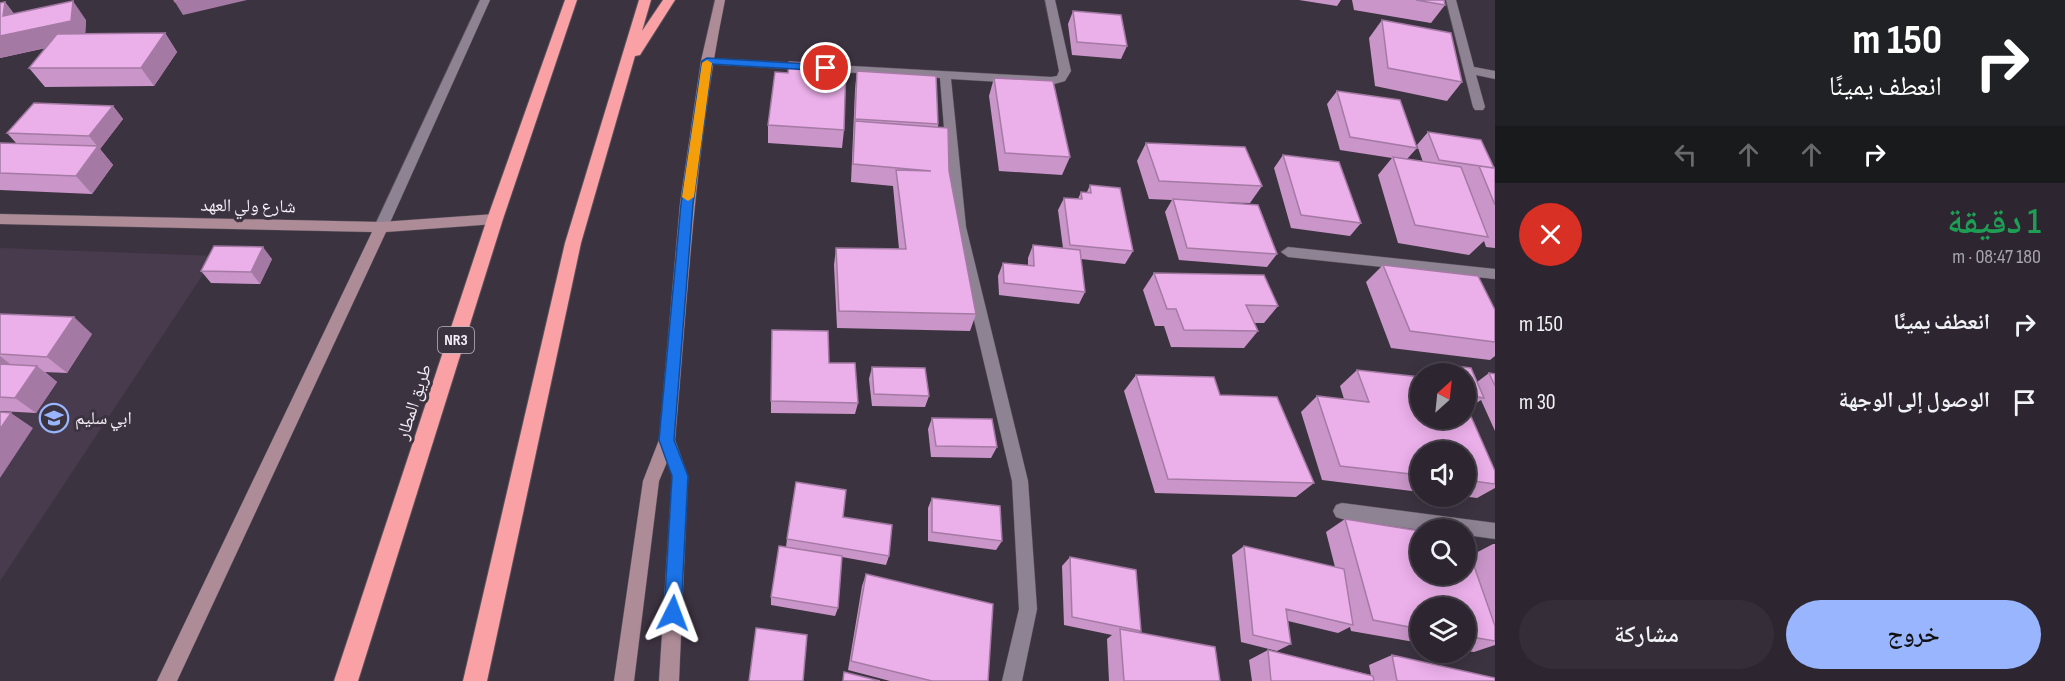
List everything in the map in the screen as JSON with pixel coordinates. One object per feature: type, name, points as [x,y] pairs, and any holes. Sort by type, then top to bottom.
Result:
[{"type":"highway","name":"طريق المطار","points":[[346,681],[495,219],[571,0]]},
{"type":"highway","points":[[475,681],[573,243],[645,0]]},
{"type":"highway","points":[[623,72],[669,0]]},
{"type":"street","points":[[166,681],[381,227],[485,0]]},
{"type":"street","points":[[624,681],[651,481],[667,440],[687,204],[707,61],[720,0]]},
{"type":"street","points":[[707,61],[1051,81],[1061,78],[1065,71],[1050,0]]},
{"type":"street","points":[[1451,0],[1479,107]]},
{"type":"street","points":[[1470,70],[1495,75]]},
{"type":"street","points":[[945,74],[960,227],[1020,481],[1028,609],[1012,681]]},
{"type":"street","name":"شارع ولي العهد","points":[[0,219],[381,227],[495,219]]},
{"type":"street","points":[[1288,252],[1495,274]]},
{"type":"street","points":[[667,440],[680,476],[669,681]]},
{"type":"street","points":[[1342,511],[1495,531]]},
{"type":"shaded area","name":"ابي سليم","points":[[0,248],[215,256],[0,581]]},
{"type":"building","points":[[1416,0],[1444,0],[1445,5]]},
{"type":"building","points":[[73,1],[71,21],[0,36],[0,3],[5,2],[3,16]]},
{"type":"building","points":[[1073,11],[1121,15],[1127,46],[1077,42]]},
{"type":"building","points":[[1382,20],[1451,33],[1462,82],[1388,68]]},
{"type":"building","points":[[165,33],[141,68],[29,68],[57,34]]},
{"type":"building","points":[[789,62],[846,65],[844,130],[768,125],[775,72],[788,73]]},
{"type":"building","points":[[857,71],[936,76],[938,124],[855,119]]},
{"type":"building","points":[[994,78],[1053,81],[1070,157],[1005,153]]},
{"type":"building","points":[[1337,91],[1400,100],[1417,148],[1350,137]]},
{"type":"building","points":[[34,103],[113,106],[89,136],[7,133]]},
{"type":"building","points":[[855,121],[948,128],[949,171],[976,314],[839,311],[836,248],[906,249],[896,170],[931,171],[853,164]]},
{"type":"building","points":[[1428,132],[1481,140],[1494,168],[1439,160]]},
{"type":"building","points":[[0,143],[98,146],[76,176],[0,173]]},
{"type":"building","points":[[1146,143],[1245,147],[1262,186],[1159,181]]},
{"type":"building","points":[[1283,155],[1339,162],[1361,223],[1301,215]]},
{"type":"building","points":[[1393,157],[1461,167],[1488,237],[1415,225]]},
{"type":"building","points":[[1479,166],[1495,168],[1495,205]]},
{"type":"building","points":[[1090,185],[1120,188],[1133,251],[1070,245],[1064,198],[1082,199],[1081,192],[1091,193]]},
{"type":"building","points":[[1173,199],[1258,205],[1277,254],[1187,248]]},
{"type":"building","points":[[1033,245],[1080,250],[1085,292],[1004,283],[1003,263],[1034,266]]},
{"type":"building","points":[[214,246],[263,247],[251,272],[201,271]]},
{"type":"building","points":[[1383,265],[1478,276],[1495,310],[1495,342],[1410,331]]},
{"type":"building","points":[[1154,273],[1264,275],[1278,306],[1246,305],[1258,331],[1184,330],[1176,309],[1167,309]]},
{"type":"building","points":[[0,314],[74,317],[47,357],[0,354]]},
{"type":"building","points":[[772,330],[828,331],[829,363],[855,363],[858,403],[771,401]]},
{"type":"building","points":[[0,364],[37,366],[15,398],[0,397]]},
{"type":"building","points":[[872,367],[925,368],[929,396],[874,394]]},
{"type":"building","points":[[1357,370],[1410,376],[1410,429],[1476,428],[1495,471],[1495,484],[1476,481],[1476,441],[1410,441],[1410,474],[1340,466],[1317,396],[1369,402]]},
{"type":"building","points":[[1489,373],[1495,374],[1495,386]]},
{"type":"building","points":[[1136,375],[1214,377],[1220,395],[1277,397],[1314,483],[1168,479]]},
{"type":"building","points":[[1476,380],[1484,398],[1476,397]]},
{"type":"building","points":[[0,412],[11,413],[0,429]]},
{"type":"building","points":[[932,418],[992,419],[997,447],[936,446]]},
{"type":"building","points":[[796,482],[846,490],[843,517],[892,525],[889,556],[787,539]]},
{"type":"building","points":[[932,498],[1000,506],[1002,541],[932,532]]},
{"type":"building","points":[[1345,519],[1410,529],[1410,585],[1476,585],[1476,572],[1495,626],[1495,641],[1476,638],[1476,597],[1410,597],[1410,627],[1373,620]]},
{"type":"building","points":[[779,546],[842,556],[838,608],[771,597]]},
{"type":"building","points":[[1244,546],[1344,569],[1353,625],[1286,609],[1291,644],[1253,635]]},
{"type":"building","points":[[1070,557],[1136,570],[1141,631],[1072,617]]},
{"type":"building","points":[[866,574],[993,604],[988,681],[932,681],[851,661]]},
{"type":"building","points":[[756,628],[807,635],[803,681],[749,681]]},
{"type":"building","points":[[1120,629],[1215,647],[1220,681],[1124,681]]},
{"type":"building","points":[[1268,650],[1373,676],[1374,681],[1271,681]]},
{"type":"building","points":[[1392,655],[1410,659],[1410,663],[1428,663],[1495,678],[1495,681],[1397,681]]},
{"type":"building","points":[[844,672],[880,681],[843,681]]},
{"type":"slow traffic","points":[[688,197],[707,63]]},
{"type":"place","name":"ابي سليم","points":[[54,418]]},
{"type":"route","points":[[673,613],[680,476],[667,440],[687,204],[707,61],[826,68]]}]
